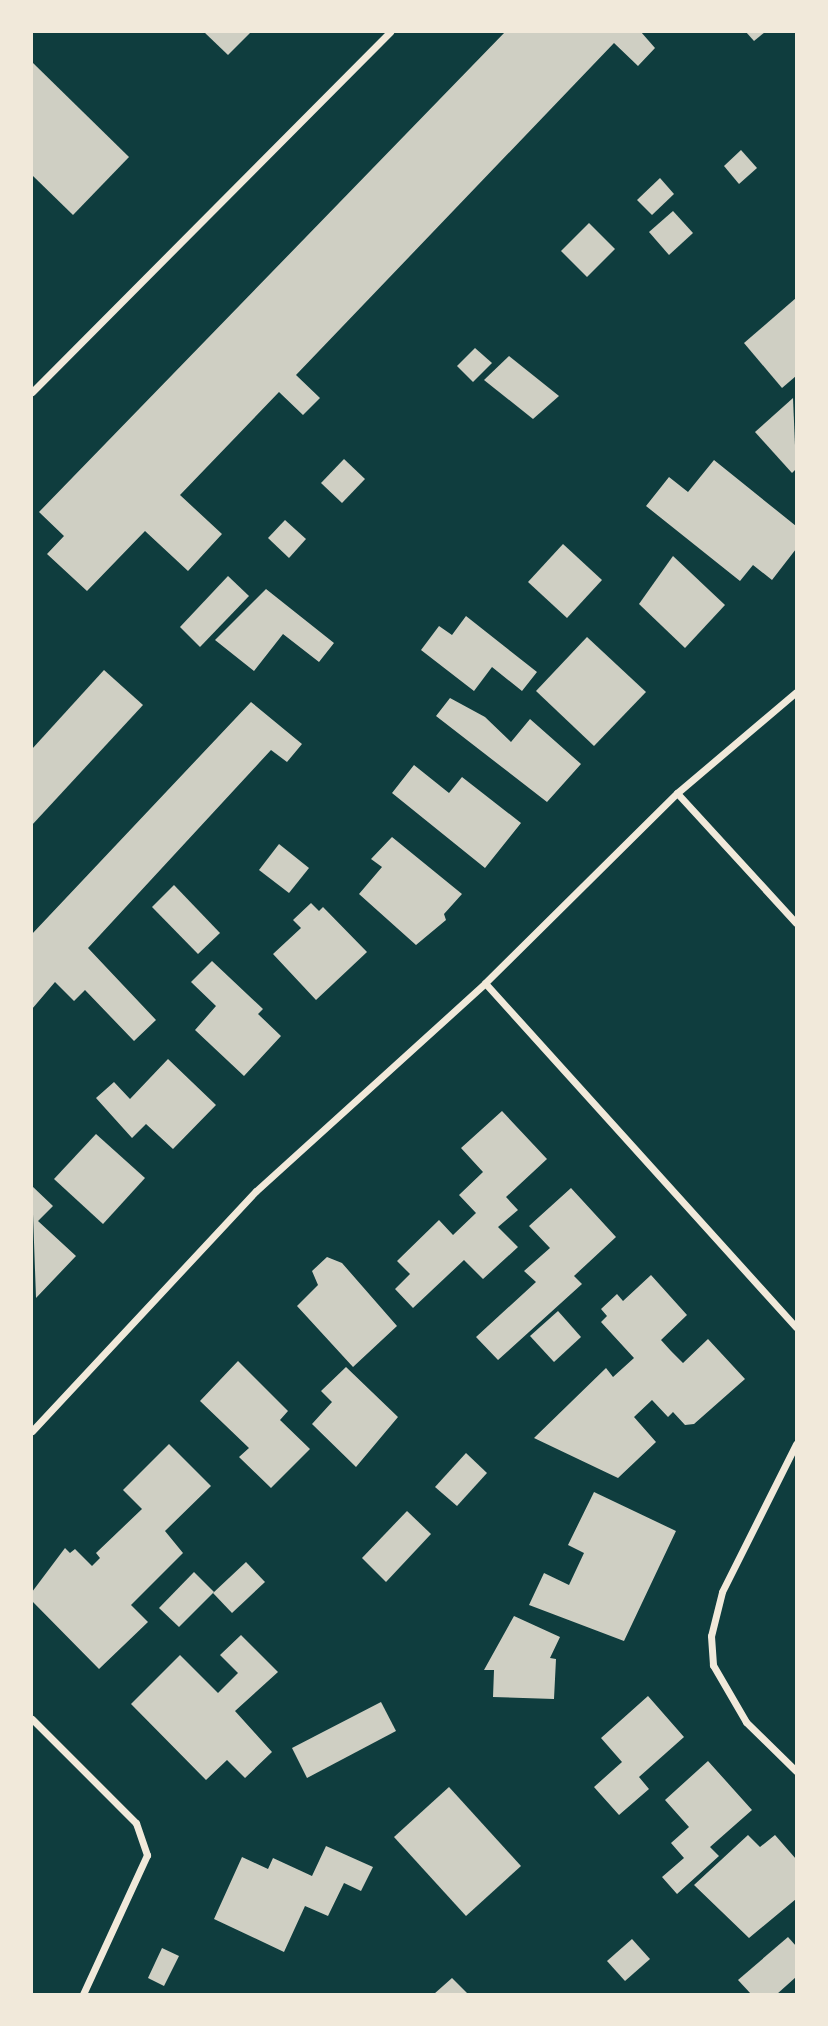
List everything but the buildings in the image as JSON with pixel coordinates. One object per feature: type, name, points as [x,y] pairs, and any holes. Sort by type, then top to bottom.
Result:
[{"type":"street","points":[[32,392],[390,32]]},
{"type":"street","points":[[32,1431],[256,1191],[485,983],[677,793],[796,692]]},
{"type":"street","points":[[677,793],[796,923]]},
{"type":"street","points":[[485,983],[796,1327]]},
{"type":"street","points":[[796,1444],[722,1592],[711,1636],[713,1665],[746,1722],[796,1771]]},
{"type":"street","points":[[32,1719],[135,1823],[147,1855],[83,1994]]}]
